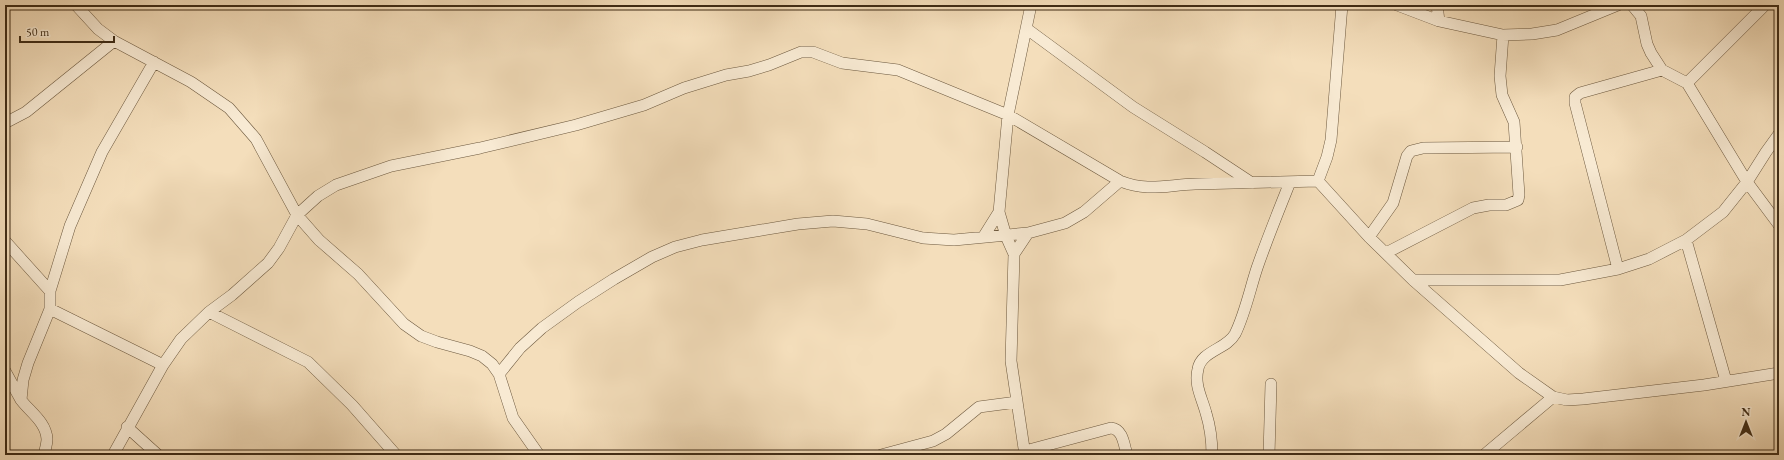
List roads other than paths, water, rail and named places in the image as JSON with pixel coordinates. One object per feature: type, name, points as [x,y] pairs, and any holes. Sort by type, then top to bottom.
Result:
[{"type":"street","points":[[76,5],[98,29],[114,41],[154,62],[229,108],[256,139],[297,215],[319,240],[358,274],[404,324],[421,336],[470,351],[482,356],[492,364],[499,374],[513,418],[538,455]]},
{"type":"street","points":[[1031,5],[1008,115],[999,212],[1006,236],[1014,254],[1012,361],[1025,453],[1111,428],[1117,428],[1120,431],[1127,455]]},
{"type":"street","points":[[1318,181],[1327,157],[1331,140],[1342,5]]},
{"type":"street","points":[[1397,5],[1439,21],[1503,35],[1532,34],[1557,30],[1618,5]]},
{"type":"street","points":[[1437,5],[1439,21]]},
{"type":"street","points":[[1632,5],[1641,16],[1647,44],[1662,70],[1687,83],[1747,182],[1779,225]]},
{"type":"street","points":[[1687,83],[1765,5]]},
{"type":"street","points":[[1027,29],[1133,107],[1252,183]]},
{"type":"street","points":[[1386,253],[1473,208],[1489,204],[1506,205],[1518,200],[1517,146],[1514,122],[1502,95],[1500,76],[1503,35]]},
{"type":"street","points":[[5,123],[26,112],[114,41]]},
{"type":"street","points":[[113,455],[127,427],[163,365],[181,340],[209,312],[232,295],[268,263],[279,248],[297,215],[318,196],[336,185],[391,166],[480,148],[576,125],[644,105],[692,86],[726,75],[749,71],[769,65],[801,52],[812,52],[842,62],[898,70],[1008,115],[1120,181],[1135,186],[1149,188],[1184,184],[1318,181],[1369,237],[1413,280],[1519,373],[1553,397],[1567,400],[1583,399],[1726,382],[1779,373]]},
{"type":"street","points":[[21,400],[23,380],[28,363],[50,309],[50,291],[70,226],[102,152],[154,62]]},
{"type":"street","points":[[1618,269],[1575,104],[1575,97],[1580,93],[1662,70]]},
{"type":"street","points":[[1413,280],[1560,280],[1618,269],[1649,259],[1686,240],[1723,212],[1747,182],[1779,134]]},
{"type":"street","points":[[1369,237],[1393,203],[1407,156],[1411,151],[1423,148],[1517,146]]},
{"type":"street","points":[[499,374],[520,348],[542,328],[578,302],[652,257],[675,246],[798,224],[833,221],[867,224],[923,238],[954,240],[1028,233],[1065,223],[1084,212],[1120,181]]},
{"type":"street","points":[[1212,455],[1211,433],[1196,379],[1198,366],[1204,357],[1224,345],[1234,336],[1258,266],[1290,182]]},
{"type":"street","points":[[984,236],[999,212]]},
{"type":"street","points":[[1014,254],[1028,233]]},
{"type":"street","points":[[1686,240],[1726,382]]},
{"type":"street","points":[[5,241],[50,291]]},
{"type":"street","points":[[50,309],[163,365]]},
{"type":"street","points":[[209,312],[308,362],[352,405],[396,455]]},
{"type":"street","points":[[5,371],[21,400],[29,411],[41,421],[47,439],[44,455]]},
{"type":"street","points":[[1269,455],[1271,384]]},
{"type":"street","points":[[1484,455],[1553,397]]},
{"type":"street","points":[[881,455],[933,441],[946,434],[979,407],[1018,402]]},
{"type":"street","points":[[127,427],[158,455]]}]
